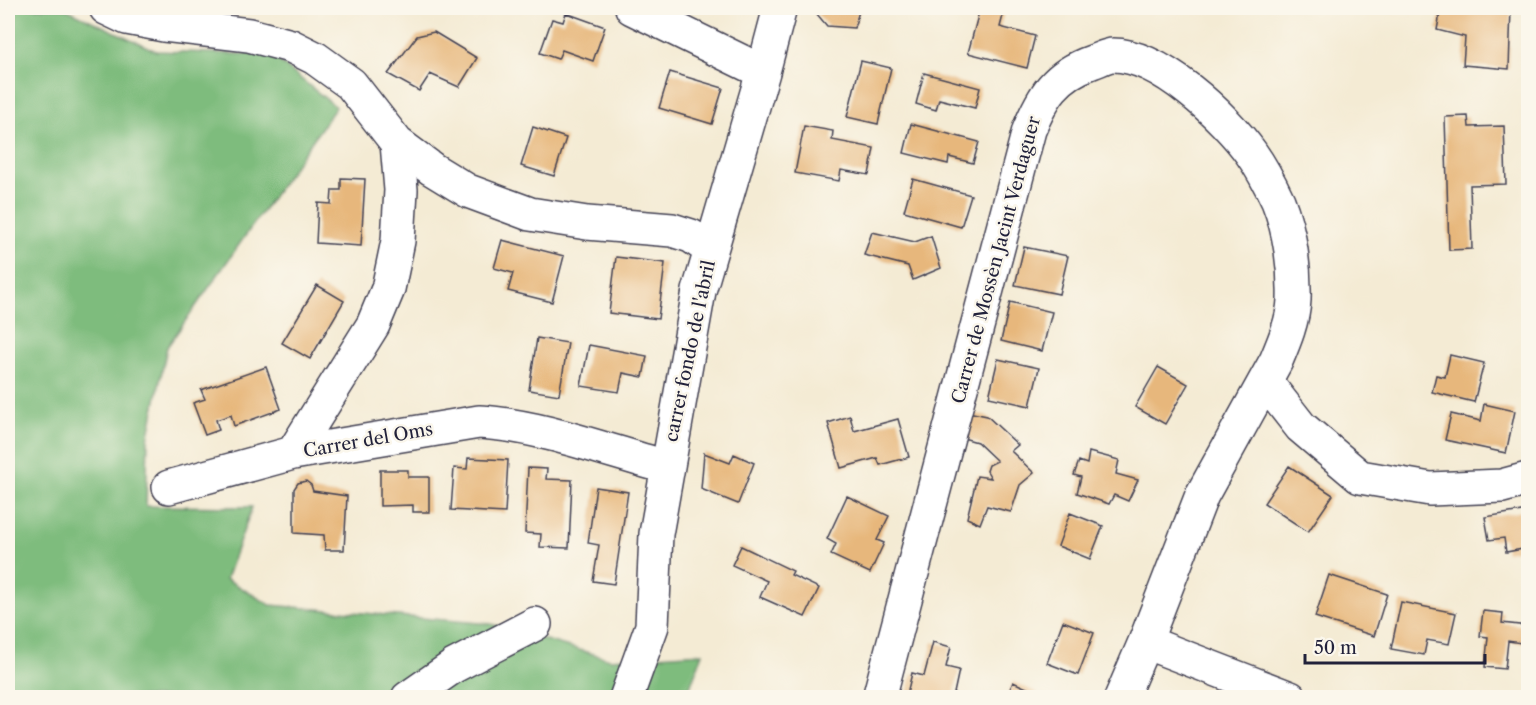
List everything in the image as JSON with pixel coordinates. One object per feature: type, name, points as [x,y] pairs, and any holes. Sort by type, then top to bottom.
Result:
[{"type":"street","points":[[106,8],[127,18],[164,25],[249,35],[291,46],[315,58],[351,84],[397,143],[432,169],[468,191],[530,214],[586,223],[672,230],[691,236],[711,250]]},
{"type":"street","points":[[632,8],[764,72]]},
{"type":"street","name":"carrer fondo de l'abril","points":[[626,698],[652,626],[656,534],[666,467],[699,291],[764,72],[780,8]]},
{"type":"street","name":"Carrer de Mossèn Jacint Verdaguer","points":[[879,698],[1029,130],[1041,102],[1057,81],[1078,67],[1112,55],[1148,63],[1177,81],[1215,112],[1252,154],[1278,202],[1291,248],[1294,301],[1284,342],[1202,495],[1121,698]]},
{"type":"street","name":"Carrer del Oms","points":[[293,453],[374,325],[388,289],[398,241],[401,200],[397,143]]},
{"type":"street","points":[[1265,381],[1301,426],[1360,477],[1430,489],[1502,486],[1528,479]]},
{"type":"street","name":"Carrer del Oms","points":[[293,453],[479,422],[535,430],[666,467]]},
{"type":"street","points":[[169,488],[293,453]]},
{"type":"street","points":[[408,698],[454,666],[535,624]]},
{"type":"street","points":[[1145,642],[1290,698]]},
{"type":"green space","points":[[8,8],[64,8],[156,51],[271,55],[336,107],[167,347],[148,439],[146,506],[252,507],[226,579],[270,605],[491,624],[610,659],[703,653],[686,697],[8,697]]},
{"type":"building","points":[[823,8],[860,8],[854,28],[827,26],[816,13]]},
{"type":"building","points":[[980,8],[1005,8],[1000,27],[1035,36],[1027,68],[968,53]]},
{"type":"building","points":[[1441,8],[1511,8],[1509,69],[1463,65],[1465,37],[1437,30]]},
{"type":"building","points":[[566,13],[605,27],[593,61],[562,50],[558,59],[540,53],[552,19],[563,22]]},
{"type":"building","points":[[434,32],[477,58],[459,87],[430,74],[419,91],[388,74],[417,36]]},
{"type":"building","points":[[861,61],[891,68],[878,124],[847,117]]},
{"type":"building","points":[[670,72],[723,88],[712,124],[659,108]]},
{"type":"building","points":[[924,73],[980,88],[975,108],[939,99],[936,110],[916,104]]},
{"type":"building","points":[[1468,116],[1469,127],[1504,126],[1506,184],[1470,185],[1472,249],[1449,250],[1445,117]]},
{"type":"building","points":[[911,124],[979,142],[973,163],[949,157],[948,164],[904,153]]},
{"type":"building","points":[[804,126],[833,131],[832,140],[874,148],[869,175],[841,170],[839,181],[795,173]]},
{"type":"building","points":[[533,127],[566,138],[554,176],[521,166]]},
{"type":"building","points":[[341,178],[365,179],[361,246],[316,243],[318,203],[331,204],[332,190],[341,190]]},
{"type":"building","points":[[913,179],[971,195],[961,227],[904,211]]},
{"type":"building","points":[[872,232],[915,242],[931,236],[941,268],[913,280],[908,266],[864,255]]},
{"type":"building","points":[[502,240],[564,256],[552,302],[508,291],[513,273],[494,268]]},
{"type":"building","points":[[1024,247],[1068,256],[1059,294],[1015,285]]},
{"type":"building","points":[[616,257],[665,263],[658,319],[609,313]]},
{"type":"building","points":[[317,285],[344,301],[310,359],[282,343]]},
{"type":"building","points":[[1010,302],[1052,312],[1042,351],[1001,341]]},
{"type":"building","points":[[537,338],[568,343],[559,395],[529,390]]},
{"type":"building","points":[[589,345],[647,356],[643,377],[623,373],[619,392],[581,386]]},
{"type":"building","points":[[1450,355],[1484,363],[1474,402],[1432,392],[1436,375],[1445,377]]},
{"type":"building","points":[[998,359],[1039,368],[1030,406],[989,397]]},
{"type":"building","points":[[266,367],[281,409],[234,426],[231,415],[216,420],[219,430],[205,435],[193,403],[205,399],[201,390]]},
{"type":"building","points":[[1158,367],[1188,384],[1165,424],[1135,407]]},
{"type":"building","points":[[1484,404],[1515,411],[1506,453],[1445,440],[1451,414],[1481,421]]},
{"type":"building","points":[[968,412],[987,416],[1018,445],[1011,451],[1034,473],[1020,485],[1011,512],[987,506],[980,524],[967,518],[977,476],[991,478],[987,471],[989,465],[997,461],[977,442],[963,438]]},
{"type":"building","points":[[850,416],[854,431],[898,419],[909,457],[880,465],[877,458],[841,468],[828,423]]},
{"type":"building","points":[[1089,452],[1119,460],[1116,474],[1138,480],[1128,501],[1114,495],[1109,504],[1077,493],[1081,477],[1074,475],[1079,461],[1087,464]]},
{"type":"building","points":[[704,453],[730,463],[734,454],[754,463],[738,504],[701,489]]},
{"type":"building","points":[[468,458],[508,460],[505,513],[451,510],[454,468],[467,469]]},
{"type":"building","points":[[1289,466],[1333,495],[1308,532],[1264,503]]},
{"type":"building","points":[[528,468],[547,469],[546,479],[572,480],[569,548],[540,547],[541,534],[525,533]]},
{"type":"building","points":[[380,470],[408,470],[408,477],[429,477],[429,512],[413,512],[413,505],[380,506]]},
{"type":"building","points":[[306,481],[311,485],[313,491],[347,496],[344,550],[325,550],[324,535],[294,533],[294,489],[298,483]]},
{"type":"building","points":[[596,487],[628,492],[614,584],[593,581],[599,545],[588,543]]},
{"type":"building","points":[[847,496],[889,516],[877,540],[884,543],[870,573],[831,555],[836,544],[827,539]]},
{"type":"building","points":[[1528,510],[1528,548],[1506,552],[1504,538],[1489,540],[1485,517]]},
{"type":"building","points":[[1070,513],[1103,526],[1090,559],[1058,546]]},
{"type":"building","points":[[741,546],[793,571],[791,575],[819,588],[805,617],[760,597],[767,581],[732,565]]},
{"type":"building","points":[[1329,575],[1387,594],[1374,636],[1315,617]]},
{"type":"building","points":[[1401,602],[1456,613],[1449,644],[1427,640],[1424,655],[1391,649]]},
{"type":"building","points":[[1483,611],[1503,613],[1502,623],[1528,626],[1528,644],[1508,641],[1505,669],[1485,667],[1488,637],[1480,636]]},
{"type":"building","points":[[1063,621],[1094,633],[1078,675],[1047,663]]},
{"type":"building","points":[[933,642],[951,647],[946,667],[959,670],[953,698],[906,698],[912,673],[924,676]]},
{"type":"building","points":[[1013,682],[1038,693],[1036,698],[1006,698]]}]
